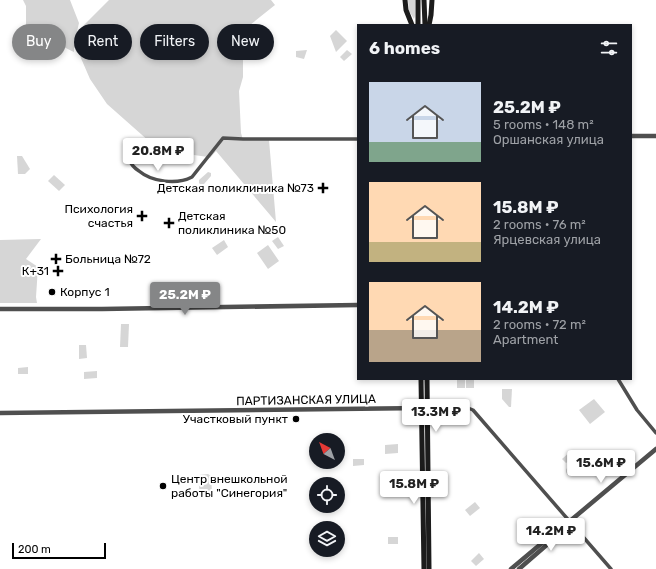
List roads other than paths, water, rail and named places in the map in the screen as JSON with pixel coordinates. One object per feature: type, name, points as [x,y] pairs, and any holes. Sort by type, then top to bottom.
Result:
[{"type":"main road","points":[[405,0],[406,10],[412,24]]},
{"type":"main road","points":[[418,0],[418,24]]},
{"type":"main road","points":[[424,0],[425,24]]},
{"type":"main road","points":[[429,24],[432,0]]},
{"type":"main road","points":[[421,380],[424,569]]},
{"type":"main road","points":[[427,380],[429,569]]},
{"type":"street","points":[[632,136],[656,136]]},
{"type":"street","points":[[129,159],[136,169],[145,175],[160,180],[173,181],[190,178],[205,162],[223,138],[357,139]]},
{"type":"street","points":[[0,309],[357,305]]},
{"type":"street","points":[[619,380],[637,410],[656,433]]},
{"type":"street","name":"ПАРТИЗАНСКАЯ УЛИЦА","points":[[0,413],[468,408],[473,410],[611,569]]},
{"type":"street","points":[[511,569],[656,449]]},
{"type":"street","points":[[518,569],[557,536],[570,521]]},
{"type":"place","name":"Детская поликлиника №73","points":[[323,188]]},
{"type":"place","name":"Психология счастья","points":[[142,216]]},
{"type":"place","name":"Детская поликлиника №50","points":[[169,223]]},
{"type":"place","name":"Больница №72","points":[[56,259]]},
{"type":"place","name":"К+31","points":[[58,271]]},
{"type":"place","name":"Корпус 1","points":[[52,292]]},
{"type":"place","name":"Участковый пункт","points":[[296,419]]},
{"type":"place","name":"Центр внешкольной работы \"Синегория\"","points":[[163,486]]}]
